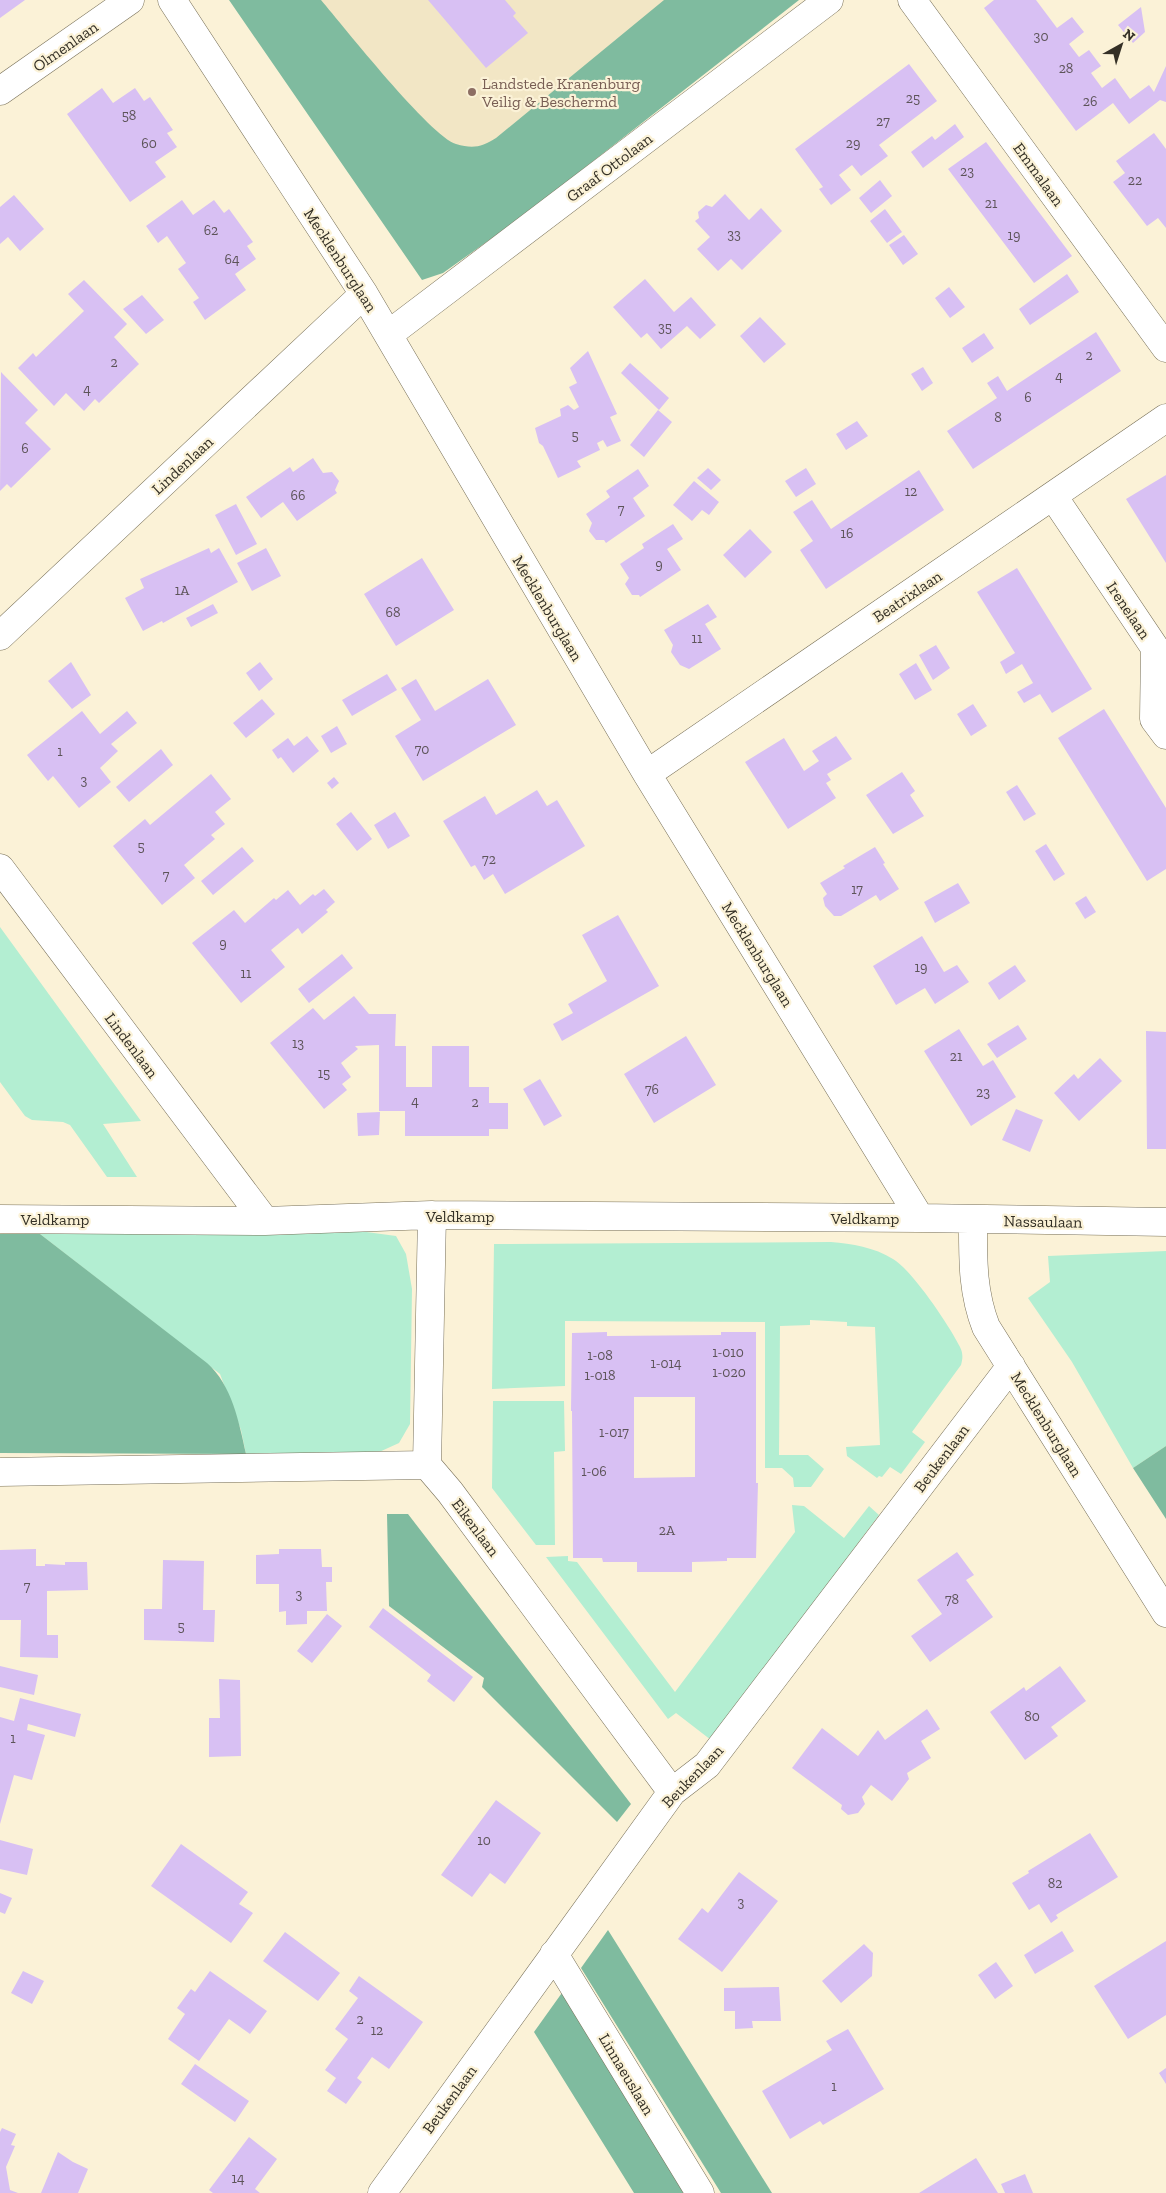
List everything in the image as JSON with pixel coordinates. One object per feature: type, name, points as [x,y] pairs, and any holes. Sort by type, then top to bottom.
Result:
[{"type":"street","name":"Olmenlaan","points":[[0,91],[130,0]]},
{"type":"street","name":"Mecklenburglaan","points":[[172,0],[389,334],[647,774],[920,1218]]},
{"type":"street","name":"Graaf Ottolaan","points":[[389,334],[829,0]]},
{"type":"street","name":"Emmalaan","points":[[912,0],[1166,348]]},
{"type":"street","name":"Lindenlaan","points":[[0,636],[364,294]]},
{"type":"street","name":"Beatrixlaan","points":[[647,774],[1166,418]]},
{"type":"street","name":"Irenelaan","points":[[1053,496],[1155,648],[1154,719],[1166,735]]},
{"type":"street","name":"Lindenlaan","points":[[0,868],[264,1221]]},
{"type":"street","name":"Veldkamp","points":[[0,1219],[264,1221],[432,1216],[920,1218]]},
{"type":"street","points":[[0,1472],[426,1464],[432,1216]]},
{"type":"street","name":"Nassaulaan","points":[[920,1218],[1166,1222]]},
{"type":"street","name":"Mecklenburglaan","points":[[973,1220],[974,1269],[978,1306],[986,1327],[1166,1613]]},
{"type":"street","name":"Beukenlaan","points":[[382,2193],[672,1792],[707,1765],[1011,1366]]},
{"type":"street","name":"Eikenlaan","points":[[426,1464],[450,1492],[672,1792]]},
{"type":"street","name":"Linnaeuslaan","points":[[554,1954],[700,2193]]},
{"type":"shaded area","name":"Landstede Kranenburg Veilig & Beschermd","points":[[309,0],[678,0],[451,185]]},
{"type":"green space","points":[[229,0],[321,0],[387,79],[427,122],[444,137],[456,144],[472,147],[482,145],[496,138],[664,0],[799,0],[523,216],[443,273],[422,280]]},
{"type":"green space","points":[[0,927],[141,1121],[103,1124],[137,1177],[107,1177],[70,1125],[63,1122],[32,1120],[25,1116],[0,1082]]},
{"type":"green space","points":[[359,1231],[396,1236],[406,1254],[412,1289],[410,1424],[399,1443],[377,1453],[246,1454],[241,1430],[220,1374],[40,1234]]},
{"type":"green space","points":[[0,1234],[40,1234],[207,1363],[223,1382],[228,1393],[237,1417],[246,1454],[0,1453]]},
{"type":"green space","points":[[831,1242],[871,1249],[886,1255],[901,1265],[930,1299],[962,1351],[961,1365],[912,1432],[925,1442],[901,1474],[890,1467],[882,1477],[879,1476],[877,1478],[847,1456],[846,1447],[880,1445],[875,1327],[847,1326],[847,1322],[810,1320],[810,1325],[780,1326],[779,1455],[808,1455],[824,1469],[811,1487],[794,1487],[793,1478],[782,1468],[765,1468],[765,1322],[565,1321],[565,1386],[492,1389],[494,1244]]},
{"type":"green space","points":[[1166,1251],[1166,1446],[1133,1468],[1072,1362],[1028,1298],[1050,1282],[1048,1256]]},
{"type":"green space","points":[[493,1401],[564,1401],[565,1451],[554,1452],[555,1545],[536,1545],[492,1488]]},
{"type":"green space","points":[[1166,1446],[1166,1519],[1133,1468]]},
{"type":"green space","points":[[792,1505],[804,1506],[844,1538],[869,1506],[879,1515],[711,1740],[676,1713],[668,1719],[546,1557],[568,1556],[568,1561],[577,1562],[675,1692],[795,1532]]},
{"type":"green space","points":[[387,1514],[408,1514],[631,1804],[617,1822],[482,1687],[484,1678],[389,1606]]},
{"type":"green space","points":[[608,1930],[772,2193],[721,2193],[581,1968]]},
{"type":"green space","points":[[564,1990],[688,2193],[634,2193],[534,2032]]},
{"type":"building","points":[[0,0],[25,0],[0,18]]},
{"type":"building","points":[[428,0],[505,0],[516,13],[513,16],[528,33],[486,68]]},
{"type":"building","points":[[994,0],[1036,0],[1057,28],[1072,17],[1084,32],[1069,44],[1079,57],[1089,50],[1101,66],[1091,73],[1102,88],[1115,78],[1130,99],[1149,85],[1154,92],[1166,66],[1166,102],[1160,100],[1129,124],[1113,103],[1076,131],[984,8]]},
{"type":"building","points":[[1141,7],[1145,32],[1133,43],[1118,25]]},
{"type":"building","points":[[909,64],[937,101],[879,145],[888,156],[861,176],[852,165],[839,175],[851,190],[831,205],[819,189],[823,187],[795,149]]},
{"type":"building","points":[[102,88],[113,103],[135,88],[144,101],[150,97],[173,130],[167,133],[177,147],[155,162],[166,177],[130,202],[67,114]]},
{"type":"building","points":[[955,124],[964,137],[923,168],[911,152],[932,136],[935,140]]},
{"type":"building","points":[[1154,133],[1166,149],[1166,228],[1158,218],[1147,226],[1113,182],[1125,173],[1116,161]]},
{"type":"building","points":[[986,142],[1072,256],[1034,283],[948,169]]},
{"type":"building","points":[[880,180],[892,196],[871,213],[859,198]]},
{"type":"building","points":[[725,194],[749,220],[761,208],[782,231],[742,270],[731,259],[718,271],[697,249],[710,237],[695,221],[699,218],[698,212],[706,205],[712,207]]},
{"type":"building","points":[[14,195],[44,229],[20,251],[8,237],[0,244],[0,207]]},
{"type":"building","points":[[182,200],[193,215],[214,200],[224,213],[229,209],[253,242],[247,246],[256,259],[235,274],[246,290],[205,320],[193,302],[199,298],[178,269],[186,263],[167,236],[158,243],[146,226]]},
{"type":"building","points":[[885,209],[902,232],[887,243],[870,221]]},
{"type":"building","points":[[904,235],[918,254],[903,265],[889,245]]},
{"type":"building","points":[[1067,274],[1079,292],[1030,325],[1019,309]]},
{"type":"building","points":[[645,279],[674,312],[691,297],[716,325],[700,339],[687,326],[661,349],[647,333],[641,338],[613,307]]},
{"type":"building","points":[[84,280],[127,324],[114,337],[139,364],[99,403],[95,399],[84,411],[66,393],[54,406],[18,368],[33,353],[36,357],[84,311],[68,294]]},
{"type":"building","points":[[949,287],[965,307],[950,318],[935,298]]},
{"type":"building","points":[[142,295],[164,320],[146,334],[123,309]]},
{"type":"building","points":[[760,317],[786,344],[764,363],[740,336]]},
{"type":"building","points":[[1096,332],[1121,371],[973,469],[947,431],[997,398],[987,383],[998,376],[1007,391]]},
{"type":"building","points":[[984,333],[994,348],[972,363],[962,348]]},
{"type":"building","points":[[588,351],[617,414],[610,417],[621,441],[607,447],[603,440],[597,443],[600,450],[577,461],[581,467],[558,478],[543,446],[539,443],[535,428],[561,416],[560,409],[568,405],[574,410],[579,407],[569,387],[577,383],[570,368]]},
{"type":"building","points":[[630,363],[669,398],[659,410],[621,373]]},
{"type":"building","points":[[923,367],[933,383],[922,391],[911,374]]},
{"type":"building","points":[[1,372],[38,410],[25,423],[51,449],[11,488],[7,484],[0,491]]},
{"type":"building","points":[[658,410],[672,422],[644,457],[630,445]]},
{"type":"building","points":[[857,421],[868,436],[846,450],[836,434]]},
{"type":"building","points":[[313,458],[323,473],[332,472],[339,481],[335,490],[337,493],[297,521],[283,502],[261,518],[246,497],[290,467],[293,472]]},
{"type":"building","points":[[708,468],[721,480],[711,490],[697,478]]},
{"type":"building","points":[[806,468],[816,484],[796,497],[785,481]]},
{"type":"building","points":[[638,469],[649,486],[633,498],[645,516],[606,543],[604,540],[596,540],[589,531],[592,523],[586,514],[610,497],[606,491]]},
{"type":"building","points":[[919,470],[944,510],[826,589],[800,550],[813,541],[793,512],[812,500],[831,529]]},
{"type":"building","points":[[1166,475],[1166,563],[1126,499]]},
{"type":"building","points":[[694,481],[719,502],[709,515],[702,510],[692,521],[673,505]]},
{"type":"building","points":[[236,504],[257,544],[236,555],[215,515]]},
{"type":"building","points":[[673,524],[683,539],[667,549],[681,570],[640,597],[639,595],[632,595],[625,584],[629,578],[620,564],[644,548],[642,544]]},
{"type":"building","points":[[750,529],[772,552],[745,578],[723,555]]},
{"type":"building","points":[[209,548],[211,553],[219,548],[238,582],[163,623],[162,621],[143,631],[125,598],[144,588],[140,579]]},
{"type":"building","points":[[266,548],[281,576],[252,591],[237,563]]},
{"type":"building","points":[[422,558],[454,610],[396,646],[364,594]]},
{"type":"building","points":[[1017,568],[1092,689],[1052,713],[1040,694],[1024,703],[1017,692],[1033,683],[1022,664],[1006,674],[1000,662],[1015,653],[977,592]]},
{"type":"building","points":[[213,604],[218,613],[191,627],[186,618]]},
{"type":"building","points":[[708,604],[717,617],[705,624],[721,649],[689,669],[680,665],[671,652],[673,645],[664,630]]},
{"type":"building","points":[[936,645],[950,668],[933,680],[919,655]]},
{"type":"building","points":[[71,662],[91,695],[72,709],[48,681]]},
{"type":"building","points":[[260,662],[273,679],[259,691],[246,673]]},
{"type":"building","points":[[916,663],[932,690],[915,700],[899,674]]},
{"type":"building","points":[[387,674],[397,690],[352,716],[342,700]]},
{"type":"building","points":[[416,679],[435,711],[488,679],[516,725],[423,781],[395,736],[421,720],[401,688]]},
{"type":"building","points":[[262,699],[275,714],[246,738],[233,723]]},
{"type":"building","points":[[973,704],[987,726],[971,736],[957,714]]},
{"type":"building","points":[[1104,709],[1166,808],[1166,869],[1147,881],[1058,738]]},
{"type":"building","points":[[82,711],[100,734],[127,711],[137,723],[111,744],[118,751],[100,768],[111,782],[79,808],[53,776],[48,781],[27,755]]},
{"type":"building","points":[[337,726],[347,744],[331,753],[321,736]]},
{"type":"building","points":[[307,736],[319,751],[293,773],[281,757],[278,759],[272,750],[288,738],[294,746]]},
{"type":"building","points":[[836,736],[852,759],[827,774],[831,780],[826,783],[836,798],[788,829],[745,762],[784,738],[804,771],[819,761],[812,751]]},
{"type":"building","points":[[161,749],[173,765],[129,802],[116,787]]},
{"type":"building","points":[[902,772],[915,791],[910,795],[924,816],[893,834],[866,795]]},
{"type":"building","points":[[211,774],[231,799],[215,812],[225,824],[211,835],[215,839],[184,865],[195,878],[162,905],[113,846],[145,819],[150,825]]},
{"type":"building","points":[[334,777],[339,783],[332,789],[327,783]]},
{"type":"building","points":[[1017,785],[1036,814],[1024,821],[1006,792]]},
{"type":"building","points":[[537,790],[547,806],[557,800],[585,846],[505,894],[493,874],[484,880],[475,865],[471,867],[443,821],[485,796],[496,815]]},
{"type":"building","points":[[351,812],[372,839],[357,851],[336,824]]},
{"type":"building","points":[[395,812],[410,836],[388,849],[374,825]]},
{"type":"building","points":[[1046,844],[1065,874],[1054,881],[1035,851]]},
{"type":"building","points":[[242,847],[254,861],[213,895],[201,881]]},
{"type":"building","points":[[875,847],[899,889],[880,901],[876,895],[841,916],[834,916],[825,906],[823,898],[827,894],[820,883],[845,868],[843,866]]},
{"type":"building","points":[[958,883],[970,903],[935,923],[924,902]]},
{"type":"building","points":[[324,889],[335,902],[326,910],[328,912],[302,934],[298,928],[271,950],[285,967],[241,1003],[192,943],[234,910],[245,923],[274,898],[276,900],[288,890],[300,905],[313,894],[315,896]]},
{"type":"building","points":[[1086,896],[1096,912],[1085,919],[1075,903]]},
{"type":"building","points":[[618,915],[659,986],[562,1041],[553,1024],[573,1013],[568,1004],[607,981],[582,935]]},
{"type":"building","points":[[922,936],[944,972],[957,965],[969,982],[935,1004],[925,988],[896,1005],[873,966]]},
{"type":"building","points":[[342,954],[353,968],[309,1003],[298,989]]},
{"type":"building","points":[[1015,965],[1026,981],[999,1000],[988,983]]},
{"type":"building","points":[[354,996],[369,1014],[396,1014],[395,1046],[406,1046],[406,1087],[432,1087],[432,1046],[469,1046],[469,1087],[489,1087],[489,1103],[508,1103],[508,1129],[489,1129],[489,1136],[405,1136],[405,1111],[379,1111],[379,1045],[355,1046],[358,1049],[341,1063],[351,1077],[342,1084],[347,1090],[324,1109],[270,1043],[313,1008],[324,1020]]},
{"type":"building","points":[[1018,1025],[1027,1039],[997,1058],[987,1044]]},
{"type":"building","points":[[959,1029],[983,1066],[993,1060],[1016,1097],[971,1126],[924,1051]]},
{"type":"building","points":[[1146,1031],[1166,1032],[1166,1149],[1147,1149]]},
{"type":"building","points":[[686,1036],[716,1085],[654,1123],[624,1074]]},
{"type":"building","points":[[1100,1058],[1122,1081],[1079,1121],[1054,1093],[1074,1074],[1078,1079]]},
{"type":"building","points":[[540,1079],[562,1116],[544,1126],[523,1089]]},
{"type":"building","points":[[1016,1109],[1043,1120],[1030,1152],[1002,1140]]},
{"type":"building","points":[[380,1112],[379,1135],[358,1136],[357,1113]]},
{"type":"building","points":[[607,1332],[607,1336],[721,1335],[721,1332],[756,1332],[756,1483],[758,1483],[756,1558],[727,1558],[727,1561],[692,1562],[692,1572],[637,1572],[637,1562],[603,1562],[602,1558],[573,1558],[572,1333]],"holes":[[[634,1397],[695,1397],[695,1477],[634,1478]]]},
{"type":"building","points":[[36,1549],[36,1566],[45,1566],[45,1564],[65,1565],[65,1562],[87,1562],[88,1590],[47,1591],[47,1635],[58,1635],[58,1658],[20,1657],[21,1620],[0,1620],[0,1550]]},
{"type":"building","points":[[279,1549],[321,1549],[322,1567],[332,1567],[332,1582],[326,1582],[327,1611],[307,1611],[307,1624],[286,1625],[286,1611],[279,1612],[279,1584],[256,1584],[256,1555],[279,1554]]},
{"type":"building","points":[[957,1552],[974,1575],[966,1580],[993,1617],[930,1662],[911,1636],[942,1614],[917,1580]]},
{"type":"building","points":[[163,1560],[204,1561],[203,1610],[215,1610],[214,1642],[144,1640],[144,1609],[162,1609]]},
{"type":"building","points":[[383,1608],[473,1677],[454,1702],[427,1681],[431,1675],[369,1627]]},
{"type":"building","points":[[327,1614],[342,1626],[312,1663],[297,1651]]},
{"type":"building","points":[[0,1666],[38,1675],[34,1695],[0,1687]]},
{"type":"building","points":[[1060,1666],[1086,1701],[1051,1727],[1058,1736],[1025,1760],[990,1712],[1024,1687],[1026,1691]]},
{"type":"building","points":[[219,1679],[240,1680],[241,1756],[209,1757],[209,1718],[220,1718]]},
{"type":"building","points":[[20,1698],[81,1714],[75,1737],[28,1724],[27,1730],[45,1735],[32,1780],[14,1775],[0,1824],[0,1717],[14,1721]]},
{"type":"building","points":[[927,1709],[940,1729],[921,1741],[931,1758],[907,1773],[909,1779],[892,1801],[871,1785],[862,1797],[865,1804],[858,1813],[848,1815],[841,1809],[842,1805],[792,1768],[822,1728],[858,1756],[878,1730],[885,1740]]},
{"type":"building","points":[[496,1800],[541,1833],[505,1884],[490,1873],[472,1897],[441,1875]]},
{"type":"building","points":[[1090,1833],[1118,1877],[1056,1915],[1058,1918],[1051,1923],[1039,1904],[1029,1910],[1012,1883]]},
{"type":"building","points":[[0,1840],[33,1849],[27,1875],[0,1869]]},
{"type":"building","points":[[181,1844],[248,1892],[239,1904],[253,1913],[231,1943],[151,1886]]},
{"type":"building","points":[[739,1872],[778,1901],[722,1972],[678,1939],[702,1908],[708,1913]]},
{"type":"building","points":[[0,1893],[12,1898],[5,1914],[0,1912]]},
{"type":"building","points":[[1062,1931],[1074,1951],[1035,1974],[1024,1955]]},
{"type":"building","points":[[285,1932],[340,1973],[318,2001],[263,1961]]},
{"type":"building","points":[[1166,1941],[1166,2015],[1128,2039],[1094,1986]]},
{"type":"building","points":[[864,1944],[873,1953],[872,1976],[841,2003],[822,1981]]},
{"type":"building","points":[[996,1962],[1013,1986],[995,1999],[978,1975]]},
{"type":"building","points":[[23,1971],[44,1981],[32,2004],[11,1993]]},
{"type":"building","points":[[210,1971],[267,2011],[250,2034],[229,2019],[199,2061],[168,2039],[185,2014],[177,2008],[191,1989],[195,1992]]},
{"type":"building","points":[[359,1976],[423,2022],[389,2069],[372,2057],[357,2078],[362,2082],[346,2104],[327,2091],[336,2078],[325,2070],[348,2039],[335,2029],[358,1998],[349,1991]]},
{"type":"building","points":[[779,1987],[781,2021],[752,2021],[753,2028],[735,2029],[735,2011],[724,2011],[724,1988]]},
{"type":"building","points":[[848,2029],[884,2089],[823,2125],[820,2121],[790,2139],[762,2091],[832,2050],[826,2041]]},
{"type":"building","points":[[195,2064],[249,2101],[235,2122],[181,2084]]},
{"type":"building","points":[[1166,2068],[1166,2084],[1159,2073]]},
{"type":"building","points":[[2,2128],[16,2134],[11,2145],[15,2146],[6,2167],[10,2190],[18,2193],[0,2193],[0,2132]]},
{"type":"building","points":[[249,2137],[277,2159],[255,2189],[260,2193],[213,2193],[209,2190]]},
{"type":"building","points":[[58,2152],[88,2169],[78,2193],[41,2193]]},
{"type":"building","points":[[976,2158],[998,2193],[919,2193]]},
{"type":"building","points":[[1025,2174],[1033,2193],[1005,2193],[1001,2184]]},
{"type":"place","name":"Landstede Kranenburg Veilig & Beschermd","points":[[472,92]]}]
